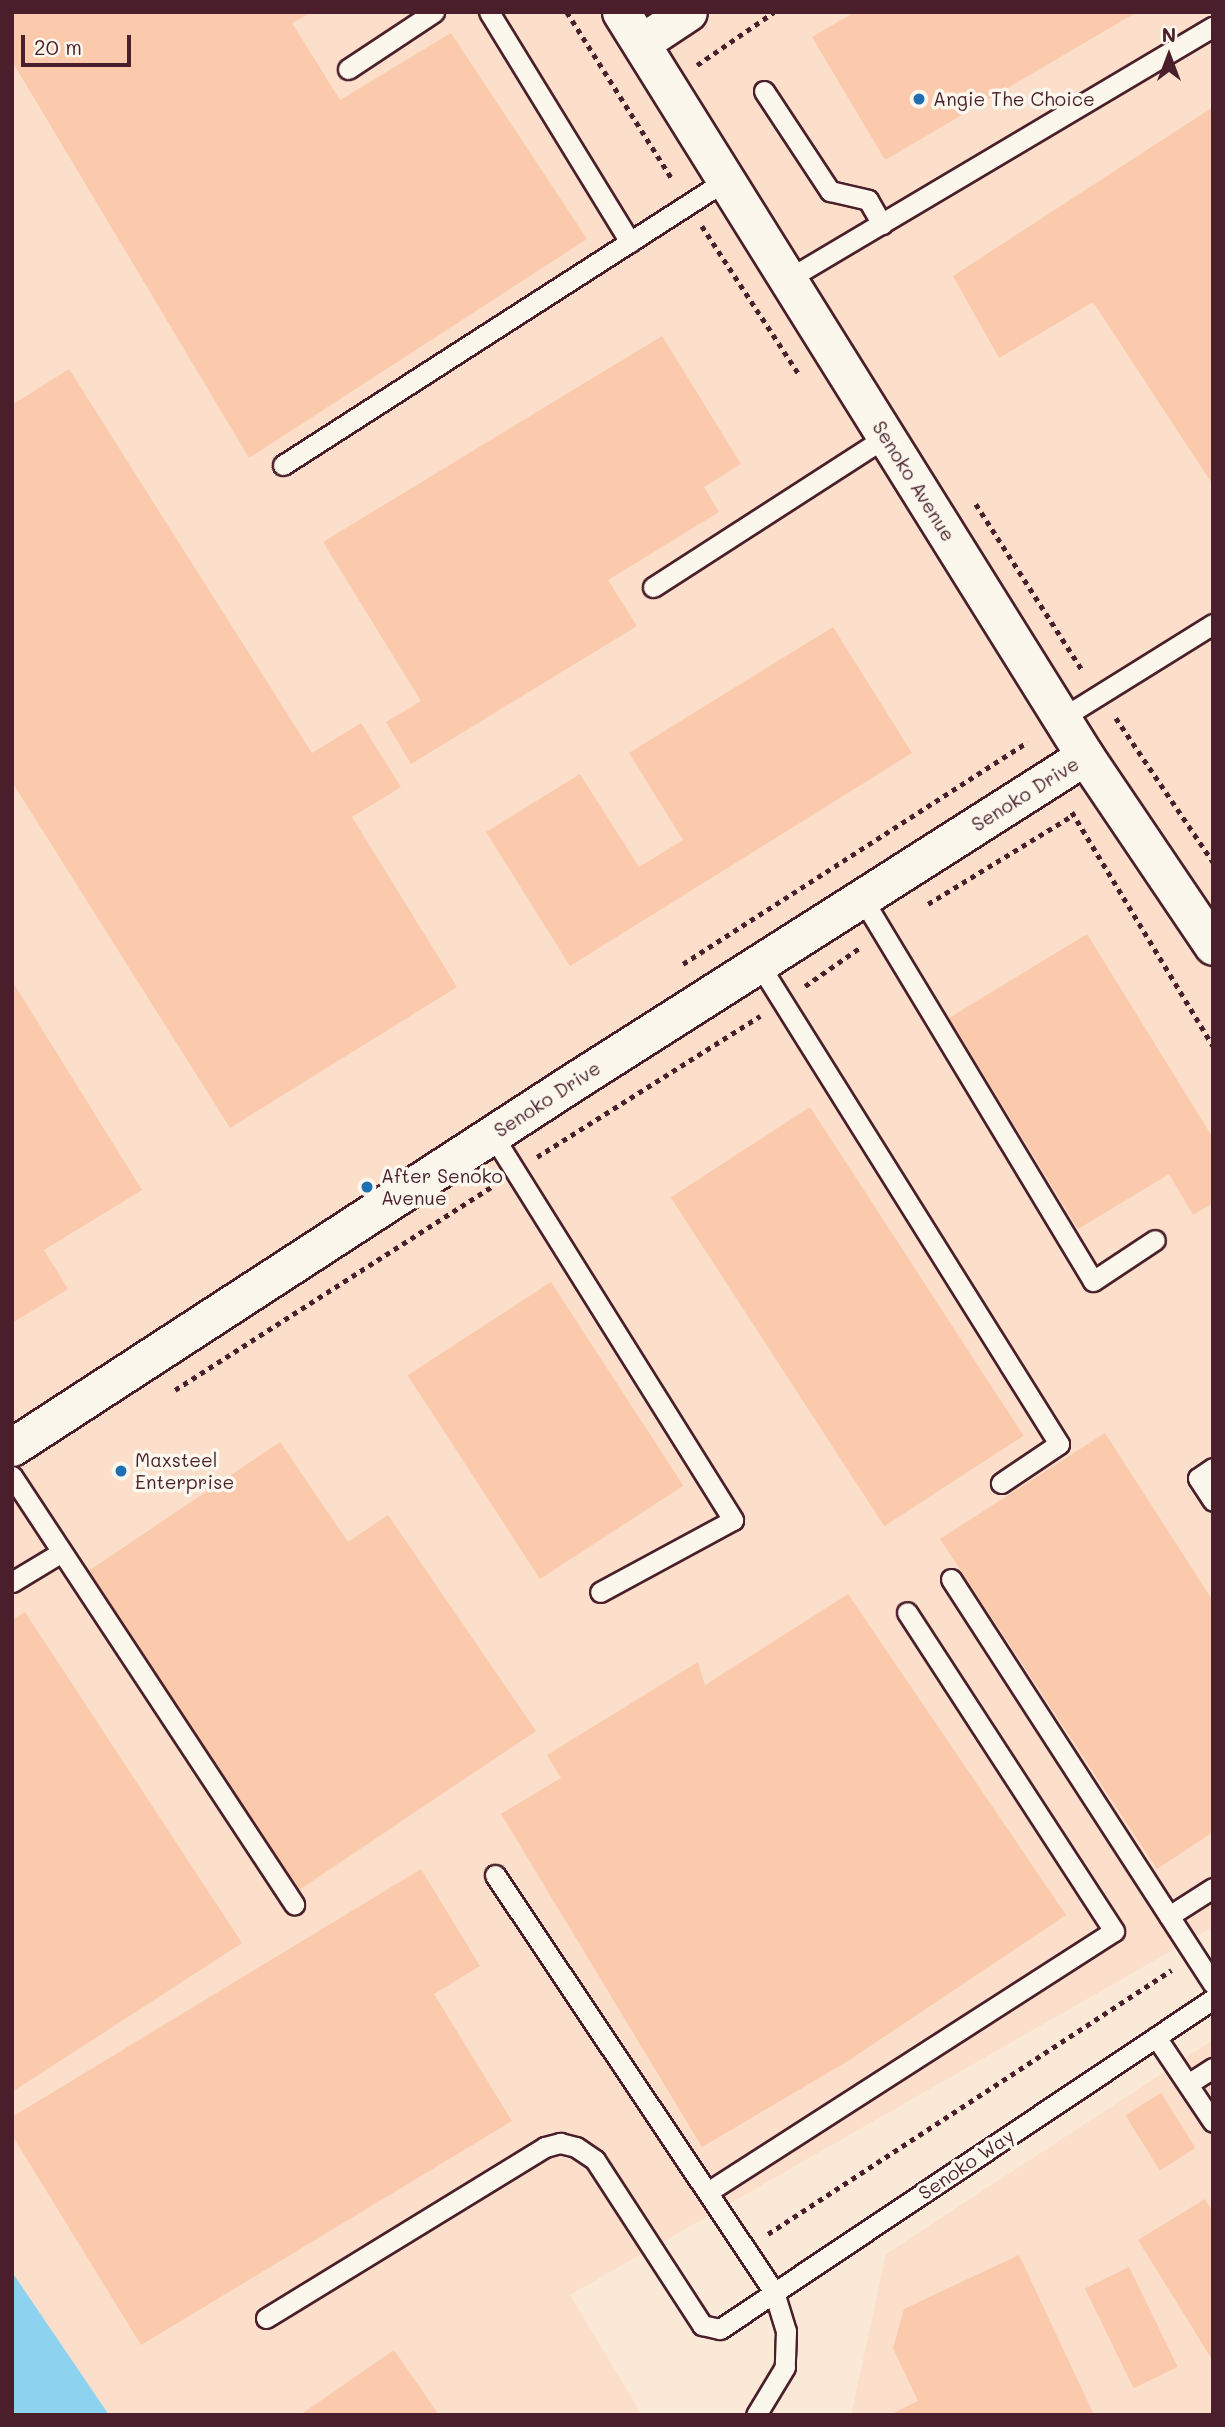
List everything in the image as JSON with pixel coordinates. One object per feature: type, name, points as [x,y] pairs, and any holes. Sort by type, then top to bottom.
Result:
[{"type":"street","name":"Senoko Avenue","points":[[621,12],[1085,757],[1213,946]]},
{"type":"street","points":[[641,43],[688,12]]},
{"type":"street","name":"Senoko Drive","points":[[12,1447],[492,1134],[1085,757]]},
{"type":"lane","points":[[348,69],[434,12]]},
{"type":"lane","points":[[489,12],[630,242]]},
{"type":"lane","points":[[788,279],[1213,27]]},
{"type":"lane","points":[[764,91],[830,191],[868,200],[882,224]]},
{"type":"lane","points":[[283,465],[726,180]]},
{"type":"lane","points":[[653,586],[886,437]]},
{"type":"lane","points":[[1062,718],[1213,624]]},
{"type":"lane","points":[[862,898],[1093,1281],[1155,1240]]},
{"type":"lane","points":[[759,964],[1059,1444],[1001,1483]]},
{"type":"lane","points":[[492,1134],[733,1520],[600,1592]]},
{"type":"lane","points":[[1213,1468],[1198,1478],[1213,1501]]},
{"type":"lane","points":[[12,1476],[60,1553],[294,1904]]},
{"type":"lane","points":[[12,1582],[60,1553]]},
{"type":"lane","points":[[951,1579],[1213,1984]]},
{"type":"lane","points":[[709,2191],[1114,1931],[907,1612]]},
{"type":"lane","points":[[495,1875],[709,2191],[774,2292],[786,2331],[785,2367],[756,2415]]},
{"type":"lane","points":[[1169,1916],[1213,1888]]},
{"type":"lane","name":"Senoko Way","points":[[266,2318],[545,2147],[560,2143],[576,2147],[595,2160],[702,2325],[720,2329],[1213,1999]]},
{"type":"lane","points":[[1156,2037],[1213,2122]]},
{"type":"lane","points":[[1188,2084],[1213,2068]]},
{"type":"path","points":[[567,12],[801,377]]},
{"type":"path","points":[[694,68],[774,12]]},
{"type":"path","points":[[1112,711],[1213,862]]},
{"type":"path","points":[[1021,730],[1213,1046]]},
{"type":"path","points":[[679,967],[1028,742]]},
{"type":"path","points":[[165,1396],[782,1002],[883,932],[1073,815]]},
{"type":"path","points":[[746,2248],[1194,1955]]},
{"type":"shaded area","points":[[12,12],[1213,12],[1213,1927],[570,2295],[642,2415],[12,2415]]},
{"type":"shaded area","points":[[1213,2040],[1213,2415],[851,2415],[886,2254]]},
{"type":"water","points":[[12,2272],[109,2415],[12,2415]]},
{"type":"building","points":[[12,12],[312,12],[292,23],[340,100],[451,33],[587,239],[249,458],[12,61]]},
{"type":"building","name":"Angie The Choice","points":[[855,12],[1137,12],[885,160],[812,37]]},
{"type":"building","points":[[1213,107],[1213,485],[1093,302],[999,358],[953,276]]},
{"type":"building","points":[[662,336],[741,464],[704,487],[719,512],[608,580],[637,626],[411,764],[386,722],[421,701],[323,542]]},
{"type":"building","points":[[69,369],[312,753],[361,723],[401,787],[352,817],[457,987],[230,1128],[12,782],[12,405]]},
{"type":"building","points":[[833,627],[912,753],[570,966],[486,832],[580,774],[639,867],[683,840],[629,753]]},
{"type":"building","points":[[1087,934],[1213,1138],[1213,1203],[1193,1215],[1169,1174],[1078,1229],[949,1018]]},
{"type":"building","points":[[12,981],[142,1190],[44,1250],[68,1289],[12,1323]]},
{"type":"building","points":[[810,1107],[1023,1436],[884,1526],[671,1197]]},
{"type":"building","points":[[551,1282],[683,1486],[540,1579],[408,1375]]},
{"type":"building","points":[[1105,1433],[1213,1601],[1213,1832],[1157,1869],[940,1539]]},
{"type":"building","points":[[280,1442],[348,1542],[388,1515],[536,1731],[296,1892],[81,1576]]},
{"type":"building","points":[[848,1594],[1066,1915],[848,2061],[702,2147],[501,1814],[561,1778],[547,1755],[698,1662],[705,1685]]},
{"type":"building","points":[[25,1612],[242,1943],[12,2092],[12,1620]]},
{"type":"building","points":[[421,1869],[480,1966],[434,1994],[512,2121],[141,2345],[12,2135],[12,2117]]},
{"type":"building","points":[[1161,2093],[1195,2148],[1160,2170],[1125,2115]]},
{"type":"building","points":[[1205,2199],[1213,2212],[1213,2361],[1138,2240]]},
{"type":"building","points":[[1019,2255],[1094,2415],[889,2415],[918,2401],[893,2348],[904,2309]]},
{"type":"building","points":[[1129,2267],[1178,2367],[1134,2388],[1085,2288]]},
{"type":"building","points":[[394,2350],[439,2415],[300,2415]]},
{"type":"place","name":"Angie The Choice","points":[[919,99]]},
{"type":"place","name":"After Senoko Avenue","points":[[367,1187]]},
{"type":"place","name":"Maxsteel Enterprise","points":[[121,1471]]}]
